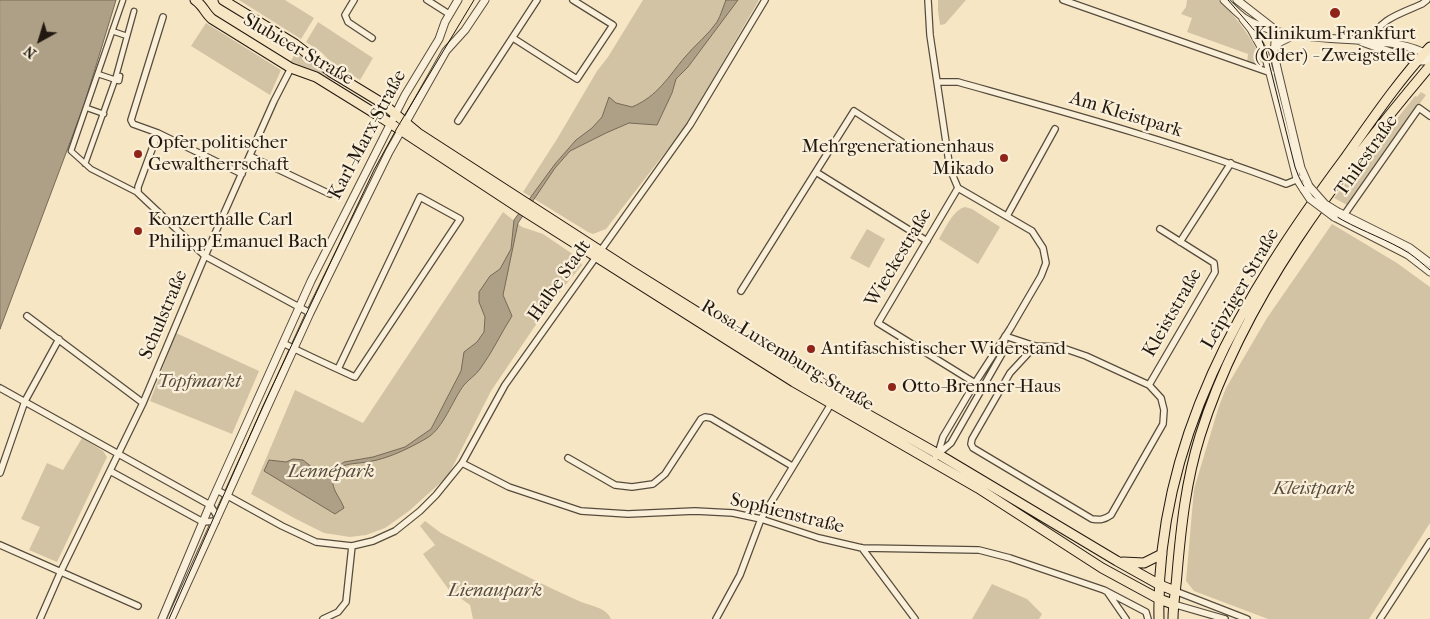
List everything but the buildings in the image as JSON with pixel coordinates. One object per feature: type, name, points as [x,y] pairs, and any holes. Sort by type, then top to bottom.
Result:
[{"type":"main road","name":"Slubicer Straße","points":[[195,0],[212,19],[291,68],[316,76],[393,119]]},
{"type":"main road","points":[[204,9],[209,0]]},
{"type":"main road","name":"Slubicer Straße","points":[[223,0],[296,44],[331,72],[382,104],[393,119]]},
{"type":"main road","name":"Leipziger Straße","points":[[1159,619],[1162,554],[1173,484],[1188,433],[1208,381],[1253,292],[1315,197],[1416,61],[1428,52]]},
{"type":"main road","name":"Leipziger Straße","points":[[1173,619],[1181,524],[1188,480],[1200,436],[1240,337],[1263,294],[1306,228],[1353,162],[1430,66]]},
{"type":"main road","name":"Rosa-Luxemburg-Straße","points":[[393,119],[536,215],[831,404],[936,458],[978,488],[1102,568],[1159,599],[1173,604]]},
{"type":"main road","name":"Rosa-Luxemburg-Straße","points":[[598,254],[936,458],[1160,585],[1176,591]]},
{"type":"main road","points":[[831,404],[836,400],[841,400]]},
{"type":"main road","points":[[1117,561],[1144,563],[1162,554]]},
{"type":"street","points":[[123,0],[71,151],[91,170],[138,193],[205,256],[310,313]]},
{"type":"street","points":[[354,0],[345,15],[348,22],[372,38]]},
{"type":"street","points":[[427,0],[449,14]]},
{"type":"street","name":"Karl-Marx-Straße","points":[[162,619],[210,505],[299,307],[393,119],[458,0]]},
{"type":"street","name":"Karl-Marx-Straße","points":[[171,619],[310,313],[402,126],[446,51],[465,30],[485,0]]},
{"type":"street","points":[[458,121],[514,38],[537,0]]},
{"type":"street","points":[[514,38],[577,79],[613,25],[573,0]]},
{"type":"street","name":"Halbe Stadt","points":[[217,490],[282,526],[316,542],[352,546],[373,541],[396,531],[436,495],[462,463],[505,385],[690,125],[765,0]]},
{"type":"street","points":[[928,0],[930,35],[950,169],[958,188],[1032,231],[1043,248],[1046,263],[1041,276],[943,437],[936,458]]},
{"type":"street","points":[[1063,0],[1274,73]]},
{"type":"street","points":[[1224,0],[1251,29],[1274,73],[1301,178],[1306,188],[1339,216],[1408,255],[1430,272]]},
{"type":"street","points":[[1237,0],[1276,30]]},
{"type":"street","points":[[1373,41],[1374,34],[1382,23],[1427,0]]},
{"type":"street","points":[[85,164],[115,80],[134,11]]},
{"type":"street","points":[[1238,13],[1262,27],[1294,35],[1373,41],[1428,52]]},
{"type":"street","points":[[163,17],[131,120],[133,124],[158,132],[242,174]]},
{"type":"street","points":[[1274,73],[1276,30]]},
{"type":"street","points":[[1260,43],[1262,35],[1268,31],[1276,30]]},
{"type":"street","points":[[112,31],[127,36]]},
{"type":"street","points":[[1274,48],[1280,42],[1294,35]]},
{"type":"street","points":[[1357,41],[1416,61],[1430,61]]},
{"type":"street","name":"Schulstraße","points":[[40,619],[143,403],[205,256],[291,68]]},
{"type":"street","points":[[98,74],[119,81],[120,76]]},
{"type":"street","name":"Am Kleistpark","points":[[937,82],[958,82],[1152,137],[1231,163],[1286,184],[1301,178]]},
{"type":"street","points":[[87,108],[104,114]]},
{"type":"street","name":"Thilestraße","points":[[1339,216],[1419,108],[1430,116]]},
{"type":"street","points":[[741,291],[854,111],[902,142]]},
{"type":"street","points":[[1007,216],[1055,129]]},
{"type":"street","points":[[138,193],[138,187],[158,132]]},
{"type":"street","points":[[250,156],[330,194]]},
{"type":"street","name":"Kleiststraße","points":[[1180,242],[1231,163]]},
{"type":"street","points":[[816,172],[926,242]]},
{"type":"street","name":"Wieckestraße","points":[[958,188],[878,323],[975,383]]},
{"type":"street","points":[[283,343],[294,349],[355,377],[460,219],[420,197],[338,369]]},
{"type":"street","points":[[1339,216],[1410,248],[1430,263]]},
{"type":"street","name":"Kleiststraße","points":[[1149,385],[1215,272],[1214,263],[1160,229]]},
{"type":"street","points":[[27,316],[143,403]]},
{"type":"street","points":[[1005,336],[1035,346],[1060,347],[1086,356],[1149,385],[1161,398],[1164,410],[1163,424],[1111,515],[1100,520],[1092,519],[973,448],[971,444],[972,439],[1010,373],[1035,346]]},
{"type":"street","points":[[936,458],[952,443],[1003,352],[1005,336]]},
{"type":"street","points":[[0,473],[25,401],[58,340]]},
{"type":"street","points":[[0,388],[210,505],[216,519],[203,522],[110,471]]},
{"type":"street","points":[[716,619],[740,575],[761,519],[831,404]]},
{"type":"street","points":[[568,458],[615,486],[632,487],[652,484],[659,481],[665,474],[701,419],[705,417],[711,418],[792,466]]},
{"type":"street","name":"Sophienstraße","points":[[462,463],[509,487],[581,511],[628,514],[695,511],[739,514],[761,519],[819,538],[862,548],[980,550],[1010,558],[1106,591],[1146,612],[1148,619]]},
{"type":"street","points":[[1380,619],[1430,542]]},
{"type":"street","points":[[0,545],[138,606]]},
{"type":"street","points":[[323,619],[338,612],[346,602],[352,546]]},
{"type":"street","points":[[862,548],[915,619]]},
{"type":"street","points":[[1106,591],[1126,619]]},
{"type":"street","points":[[1176,591],[1247,619]]},
{"type":"street","points":[[1173,604],[1225,619]]},
{"type":"green space","points":[[239,0],[285,0],[314,18],[301,39]]},
{"type":"green space","points":[[643,0],[759,0],[685,127],[606,229],[593,234],[523,192]]},
{"type":"green space","points":[[938,0],[966,0],[945,24],[940,25]]},
{"type":"green space","points":[[1187,0],[1219,0],[1246,31],[1264,68],[1247,63],[1248,54],[1187,32],[1192,18],[1181,14],[1186,7]]},
{"type":"green space","points":[[318,22],[373,58],[360,80],[306,42]]},
{"type":"green space","points":[[206,23],[281,70],[270,95],[191,46]]},
{"type":"green space","points":[[298,49],[337,80],[335,81],[309,69],[289,64]]},
{"type":"green space","points":[[1421,92],[1426,95],[1347,205],[1334,198],[1415,96],[1417,97]]},
{"type":"green space","points":[[965,207],[972,209],[1000,227],[978,264],[939,239],[953,216]]},
{"type":"green space","name":"Lennépark","points":[[503,212],[522,227],[543,234],[577,257],[582,265],[552,301],[491,391],[448,476],[409,511],[385,528],[366,535],[350,537],[324,533],[251,494],[295,390],[363,423]]},
{"type":"green space","name":"Kleistpark","points":[[1332,224],[1397,263],[1430,287],[1430,523],[1369,619],[1268,619],[1194,591],[1186,581],[1194,489],[1226,388],[1267,318]]},
{"type":"green space","points":[[867,229],[885,239],[869,268],[850,258]]},
{"type":"green space","name":"Topfmarkt","points":[[176,333],[259,371],[232,434],[150,401]]},
{"type":"green space","points":[[82,438],[103,451],[107,457],[57,562],[29,550],[40,527],[21,519],[47,463],[63,470]]},
{"type":"green space","name":"Lienaupark","points":[[425,521],[441,533],[544,585],[602,609],[611,619],[473,619],[470,605],[449,590],[423,554],[435,545],[420,526]]},
{"type":"green space","points":[[992,584],[1027,599],[1042,614],[1039,619],[972,619]]},
{"type":"shaded area","points":[[0,0],[116,0],[84,105],[0,329]]},
{"type":"shaded area","points":[[726,0],[738,0],[688,67],[676,79],[672,93],[657,125],[629,123],[570,151],[555,168],[518,223],[503,295],[512,316],[484,363],[477,373],[464,385],[443,421],[433,434],[403,451],[377,460],[343,466],[338,470],[333,482],[335,491],[344,508],[335,514],[264,471],[269,460],[286,462],[293,459],[303,460],[322,472],[334,470],[344,462],[373,457],[405,447],[431,429],[461,371],[464,352],[477,342],[484,332],[485,317],[479,302],[479,292],[490,276],[500,269],[511,249],[514,220],[555,164],[576,140],[592,128],[602,117],[609,97],[616,103],[632,107],[656,92],[713,27]]},
{"type":"tram line","points":[[169,619],[263,406],[374,170],[474,0]]},
{"type":"tram line","points":[[1228,0],[1261,38],[1266,51],[1295,167],[1303,185],[1327,211],[1409,253],[1430,270]]},
{"type":"place","name":"Klinikum Frankfurt (Oder) - Zweigstelle","points":[[1335,13]]},
{"type":"place","name":"Opfer politischer Gewaltherrschaft","points":[[138,154]]},
{"type":"place","name":"Mehrgenerationenhaus Mikado","points":[[1004,158]]},
{"type":"place","name":"Konzerthalle Carl Philipp Emanuel Bach","points":[[138,231]]},
{"type":"place","name":"Antifaschistischer Widerstand","points":[[811,349]]},
{"type":"place","name":"Otto-Brenner-Haus","points":[[892,387]]}]
